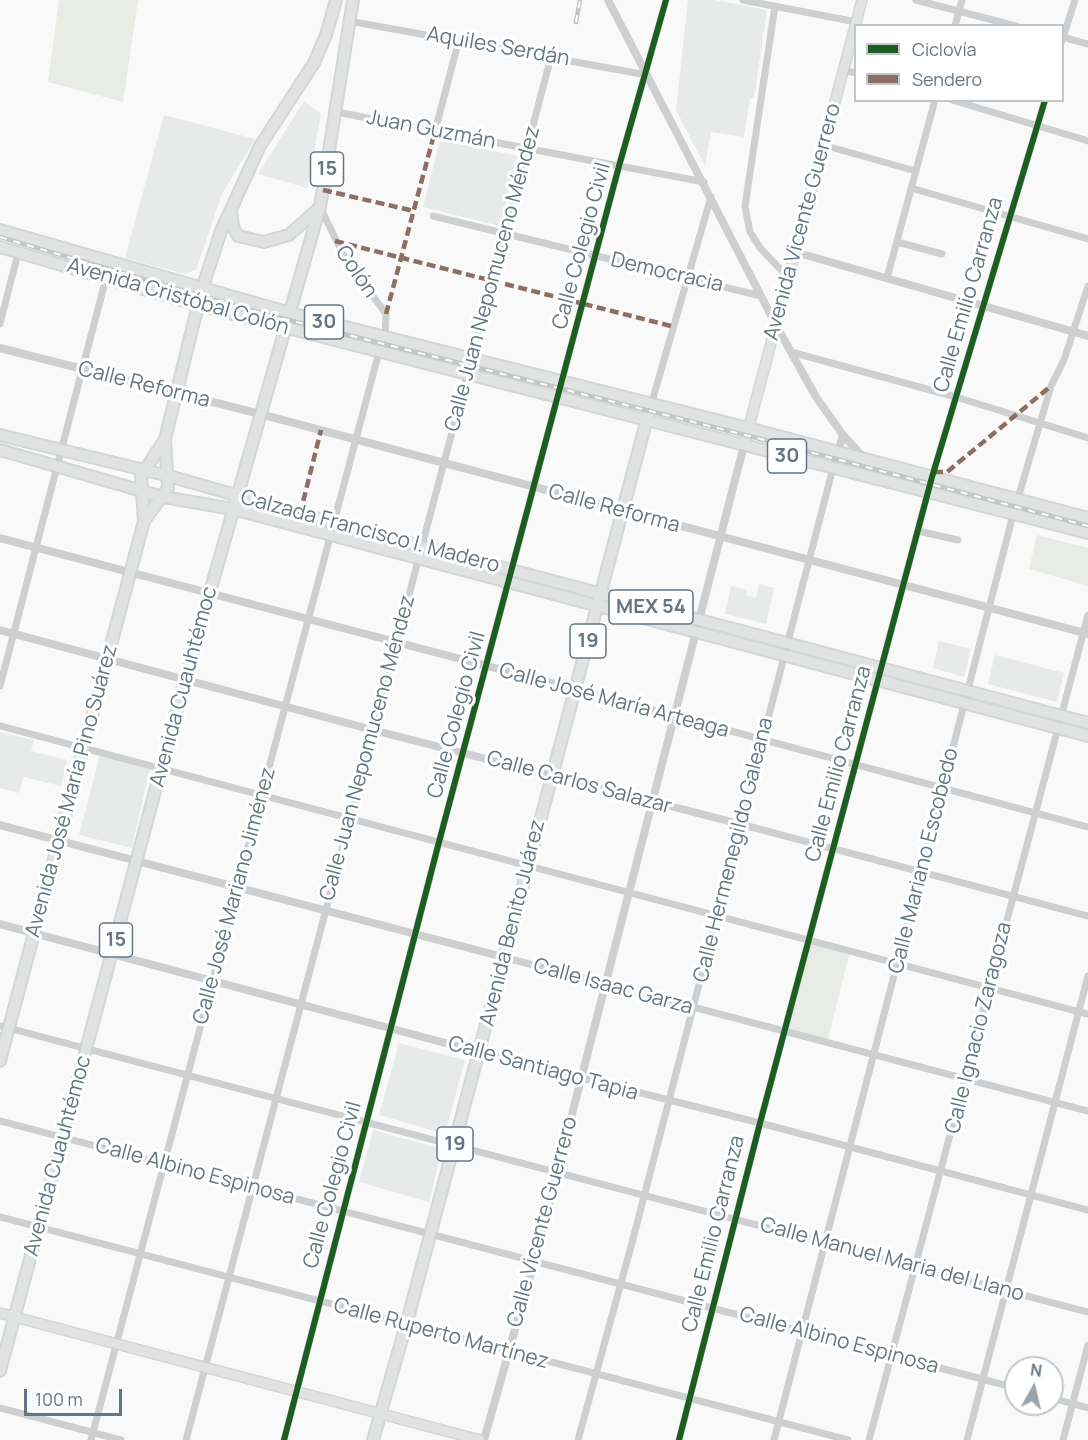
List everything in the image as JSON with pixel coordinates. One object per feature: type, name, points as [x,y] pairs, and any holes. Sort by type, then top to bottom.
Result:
[{"type":"main road","name":"Avenida José María Pino Suárez","points":[[0,1061],[4,1027],[35,933],[144,521],[168,488],[165,439],[202,289],[231,204],[260,146],[314,63],[326,35],[336,0]]},
{"type":"main road","name":"Avenida Cuauhtémoc","points":[[0,1371],[185,679],[320,207],[352,0]]},
{"type":"main road","name":"Avenida Vicente Guerrero","points":[[856,22],[862,0]]},
{"type":"main road","name":"Avenida Vicente Guerrero","points":[[744,445],[854,29]]},
{"type":"main road","points":[[231,204],[234,232],[244,240],[253,242],[272,241],[289,235],[320,207]]},
{"type":"main road","name":"Avenida Cristóbal Colón","points":[[0,230],[202,289],[384,338],[747,428],[865,460]]},
{"type":"main road","name":"Avenida Cristóbal Colón","points":[[0,248],[198,305],[1088,533]]},
{"type":"main road","name":"Avenida Benito Juárez","points":[[373,1440],[455,1145],[551,775],[651,405]]},
{"type":"main road","name":"Calzada Francisco I. Madero","points":[[0,435],[169,476],[334,523],[1088,723]]},
{"type":"main road","name":"Avenida José María Pino Suárez","points":[[144,521],[139,483],[165,439]]},
{"type":"main road","name":"Calzada Francisco I. Madero","points":[[0,450],[140,490],[233,509],[1088,736]]},
{"type":"main road","name":"30","points":[[865,460],[1088,518]]},
{"type":"main road","points":[[0,1313],[379,1415],[482,1440]]},
{"type":"street","points":[[608,0],[776,325],[816,397],[843,435],[865,460]]},
{"type":"street","name":"Calle Colegio Civil","points":[[284,1440],[439,842],[510,583],[533,488],[560,398],[619,166],[647,75],[666,0]]},
{"type":"street","points":[[742,0],[856,22]]},
{"type":"street","points":[[916,0],[1008,24]]},
{"type":"street","points":[[956,24],[962,0]]},
{"type":"street","points":[[1064,36],[1075,0]]},
{"type":"street","points":[[775,6],[745,206],[750,232],[761,249],[789,278]]},
{"type":"street","name":"Aquiles Serdán","points":[[349,21],[647,75]]},
{"type":"street","points":[[1064,39],[1088,44]]},
{"type":"street","points":[[435,131],[459,40]]},
{"type":"street","name":"Calle Juan Nepomuceno Méndez","points":[[186,1440],[551,57]]},
{"type":"street","points":[[843,70],[854,73]]},
{"type":"street","points":[[887,278],[934,102]]},
{"type":"street","points":[[959,102],[1088,141]]},
{"type":"street","name":"Calle Emilio Carranza","points":[[679,1440],[784,1031],[932,477],[1044,102]]},
{"type":"street","name":"Juan Guzmán","points":[[336,112],[704,182]]},
{"type":"street","points":[[823,145],[916,171]]},
{"type":"street","points":[[911,188],[1088,239]]},
{"type":"street","name":"19","points":[[651,405],[711,196]]},
{"type":"street","name":"Colón","points":[[320,207],[344,256],[386,314],[384,338]]},
{"type":"street","name":"Democracia","points":[[433,216],[761,296]]},
{"type":"street","points":[[897,242],[942,254]]},
{"type":"street","points":[[795,252],[1088,336]]},
{"type":"street","points":[[0,324],[18,253]]},
{"type":"street","points":[[0,686],[106,278]]},
{"type":"street","name":"Calle Mariano Escobedo","points":[[774,1440],[1013,515],[1051,386],[1074,332],[1088,286]]},
{"type":"street","name":"Calle Reforma","points":[[0,348],[260,414],[1086,634]]},
{"type":"street","name":"Calle José Mariano Jiménez","points":[[91,1440],[379,352]]},
{"type":"street","points":[[791,352],[956,397],[1088,438]]},
{"type":"street","points":[[833,468],[843,435]]},
{"type":"street","name":"Calle Vicente Guerrero","points":[[482,1440],[534,1263],[744,445]]},
{"type":"street","name":"Calle Hermenegildo Galeana","points":[[578,1440],[597,1376],[833,468]]},
{"type":"street","points":[[918,531],[958,540]]},
{"type":"street","name":"Calle José María Arteaga","points":[[0,538],[1088,827]]},
{"type":"street","name":"Calle Ignacio Zaragoza","points":[[869,1440],[942,1172],[1034,813],[1086,634],[1088,615]]},
{"type":"street","name":"Calle Carlos Salazar","points":[[0,630],[285,707],[1088,916]]},
{"type":"street","points":[[0,726],[83,746],[1088,1014]]},
{"type":"street","name":"Calle Isaac Garza","points":[[0,825],[1088,1111]]},
{"type":"street","name":"Calle Santiago Tapia","points":[[0,924],[391,1030],[760,1123],[1088,1210]]},
{"type":"street","points":[[967,1440],[1088,976]]},
{"type":"street","name":"Calle Manuel Maria del Llano","points":[[4,1027],[274,1100],[455,1145],[643,1197],[735,1218],[1088,1312]]},
{"type":"street","name":"Calle Albino Espinosa","points":[[0,1121],[620,1286],[802,1330],[1004,1385]]},
{"type":"street","name":"Calle Ruperto Martínez","points":[[0,1217],[597,1376],[779,1420],[848,1440]]},
{"type":"street","points":[[1063,1440],[1088,1345]]},
{"type":"street","points":[[1064,1402],[1088,1408]]},
{"type":"street","points":[[0,1408],[121,1440]]},
{"type":"shaded area","points":[[59,0],[138,0],[123,102],[48,82]]},
{"type":"shaded area","points":[[688,0],[714,0],[767,10],[754,98],[750,98],[744,137],[711,132],[705,166],[676,110]]},
{"type":"shaded area","points":[[304,101],[321,114],[307,188],[258,174]]},
{"type":"shaded area","points":[[164,115],[255,139],[222,194],[196,270],[184,274],[125,258]]},
{"type":"shaded area","points":[[440,140],[518,156],[500,226],[423,207]]},
{"type":"shaded area","points":[[1037,535],[1088,548],[1088,586],[1029,569]]},
{"type":"shaded area","points":[[759,584],[774,588],[766,624],[725,614],[731,586],[747,590],[746,595],[756,598]]},
{"type":"shaded area","points":[[939,641],[971,649],[964,677],[933,668]]},
{"type":"shaded area","points":[[995,655],[1064,673],[1057,702],[988,684]]},
{"type":"shaded area","points":[[0,732],[34,740],[31,751],[67,760],[61,786],[23,777],[19,793],[0,788]]},
{"type":"shaded area","points":[[100,755],[150,768],[132,848],[79,835]]},
{"type":"shaded area","points":[[809,940],[850,951],[827,1043],[784,1031]]},
{"type":"shaded area","points":[[399,1043],[465,1060],[445,1134],[379,1115]]},
{"type":"shaded area","points":[[373,1130],[442,1149],[429,1202],[359,1182]]},
{"type":"railway","points":[[576,22],[580,0]]},
{"type":"railway","points":[[0,237],[233,306],[753,437],[1088,526]]},
{"type":"marked path","points":[[386,314],[435,131]]},
{"type":"marked path","points":[[323,190],[414,211]]},
{"type":"marked path","points":[[335,241],[675,327]]},
{"type":"marked path","points":[[934,472],[947,472],[1051,386]]},
{"type":"marked path","points":[[300,514],[321,430]]},
{"type":"cycle path","points":[[284,1440],[439,842],[619,166],[666,0]]},
{"type":"cycle path","points":[[679,1440],[760,1123],[932,477],[1044,102]]}]
